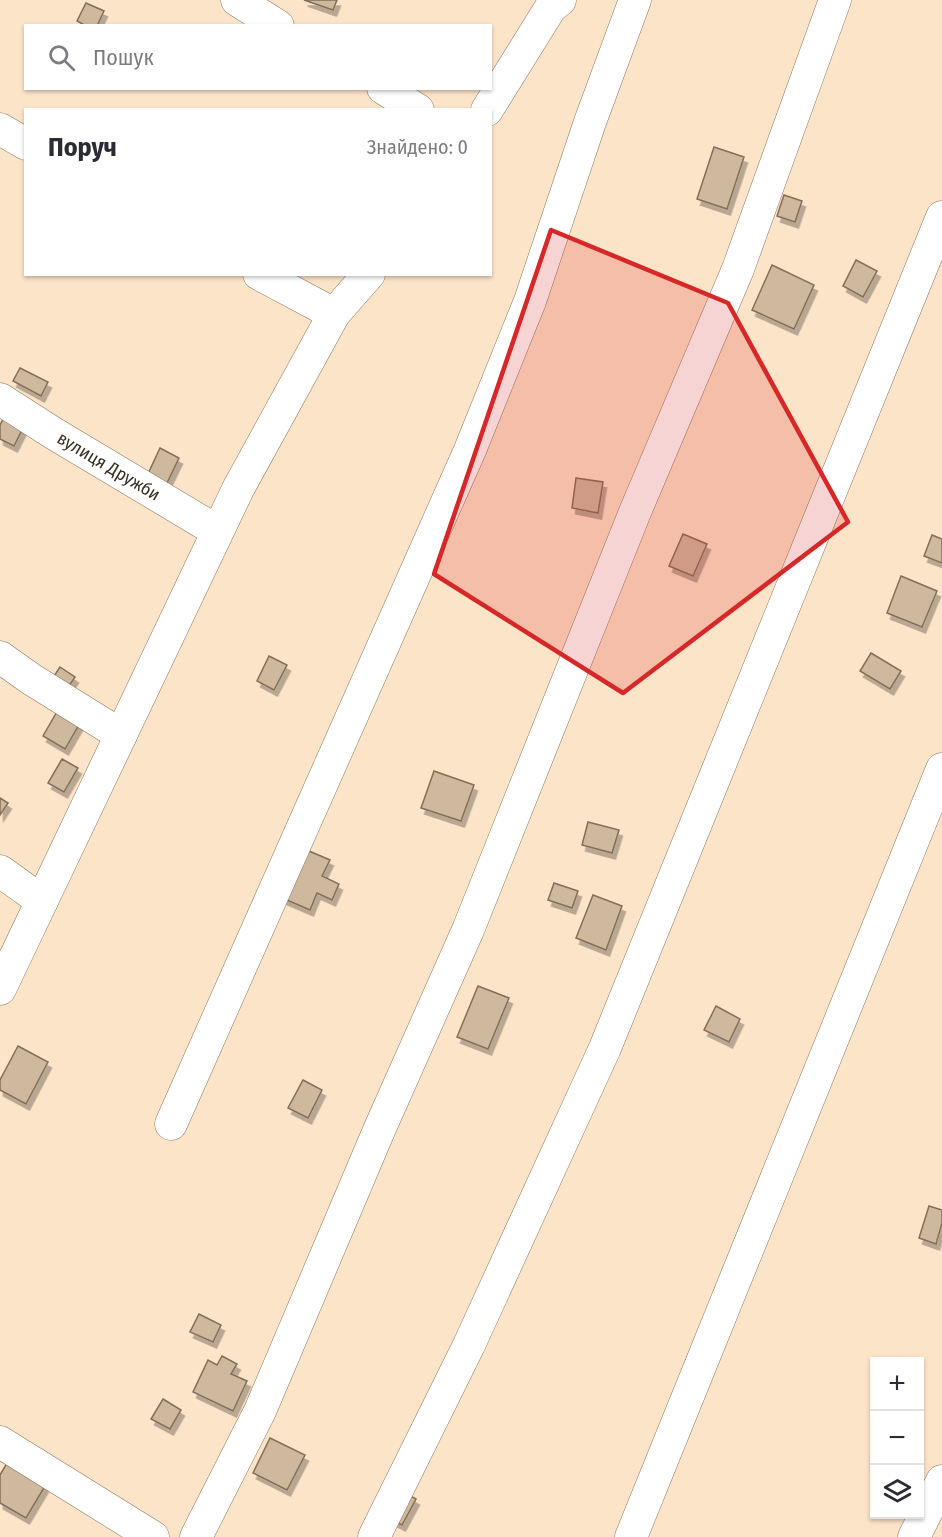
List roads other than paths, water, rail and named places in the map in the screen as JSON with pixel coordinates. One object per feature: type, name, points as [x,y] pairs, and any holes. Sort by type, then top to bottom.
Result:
[{"type":"street","points":[[237,0],[275,24]]},
{"type":"street","points":[[488,108],[551,8],[560,0]]},
{"type":"street","points":[[171,1124],[470,450],[530,300],[590,122],[635,0]]},
{"type":"street","points":[[196,1537],[260,1411],[380,1128],[468,930],[635,512],[738,269],[835,0]]},
{"type":"street","points":[[386,90],[415,108]]},
{"type":"street","points":[[0,129],[24,143]]},
{"type":"street","points":[[374,1537],[469,1346],[605,1048],[942,217]]},
{"type":"street","points":[[263,276],[334,314]]},
{"type":"street","points":[[0,989],[238,489],[334,314],[367,276]]},
{"type":"street","name":"вулиця Дружби","points":[[0,399],[218,531]]},
{"type":"street","points":[[0,657],[121,735]]},
{"type":"street","points":[[631,1537],[942,769]]},
{"type":"street","points":[[0,871],[42,901]]},
{"type":"street","points":[[0,1442],[153,1537]]},
{"type":"street","points":[[914,1537],[942,1481]]}]
